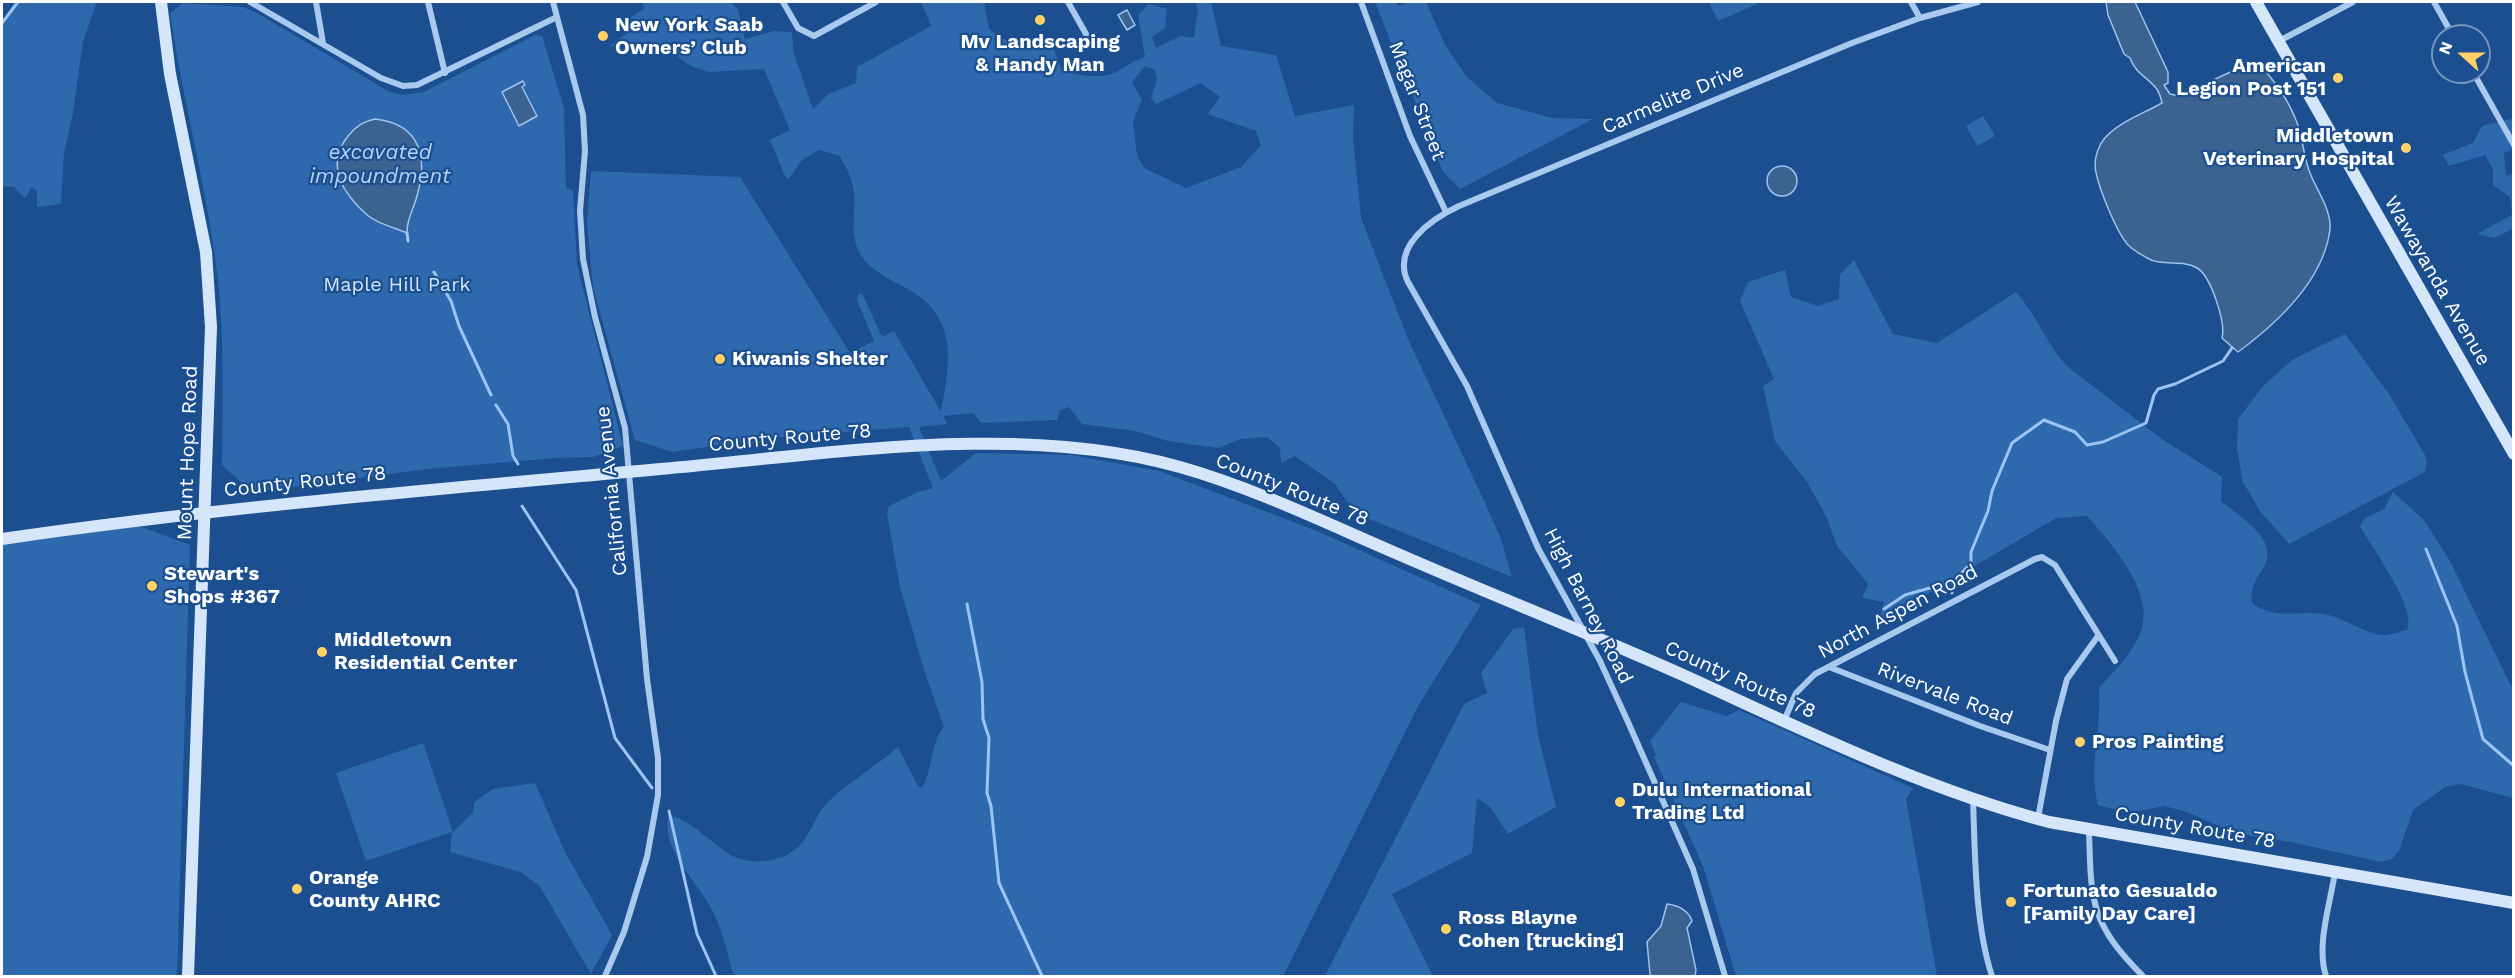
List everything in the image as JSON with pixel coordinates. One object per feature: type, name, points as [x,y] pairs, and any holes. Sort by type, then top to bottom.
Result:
[{"type":"street","name":"Mount Hope Road","points":[[161,2],[170,74],[206,252],[211,327],[188,976]]},
{"type":"street","points":[[250,2],[394,84],[417,85],[556,16]]},
{"type":"street","points":[[316,2],[323,43]]},
{"type":"street","points":[[428,2],[445,73]]},
{"type":"street","name":"California Avenue","points":[[553,2],[579,95],[585,128],[580,211],[586,280],[620,403],[630,472],[647,680],[658,759],[658,795],[647,857],[624,932],[605,976]]},
{"type":"street","points":[[783,2],[804,33],[818,35],[876,2]]},
{"type":"street","points":[[1068,2],[1086,34]]},
{"type":"street","name":"Magar Street","points":[[1361,2],[1410,136],[1446,212]]},
{"type":"street","points":[[1911,2],[1920,18]]},
{"type":"street","name":"Carmelite Drive","points":[[1403,260],[1411,243],[1446,212],[1796,66],[1920,18],[1978,2]]},
{"type":"street","name":"Wawayanda Avenue","points":[[2256,2],[2514,454]]},
{"type":"street","points":[[2278,41],[2353,2]]},
{"type":"street","points":[[2434,2],[2446,24]]},
{"type":"street","points":[[2480,84],[2514,145]]},
{"type":"street","name":"High Barney Road","points":[[1403,260],[1408,282],[1467,386],[1538,548],[1584,633],[1628,722],[1693,869],[1725,976]]},
{"type":"street","name":"County Route 78","points":[[2,539],[206,511],[959,444],[1027,444],[1092,448],[1157,461],[1220,480],[1584,633],[1917,779],[1973,799],[2038,819],[2089,829],[2514,903]]},
{"type":"street","name":"North Aspen Road","points":[[1783,721],[1801,687],[1815,674],[2035,559],[2049,560],[2060,572],[2098,636]]},
{"type":"street","points":[[2038,819],[2050,750],[2067,679],[2098,636],[2115,661]]},
{"type":"street","name":"Rivervale Road","points":[[1829,667],[1980,726],[2050,750]]},
{"type":"street","points":[[1973,799],[1976,869],[1985,948],[1992,976]]},
{"type":"street","points":[[2089,829],[2090,872],[2098,920],[2107,936],[2143,976]]},
{"type":"street","points":[[2326,976],[2321,943],[2326,929],[2335,872]]},
{"type":"green space","points":[[14,2],[97,2],[83,41],[73,113],[64,153],[61,204],[37,207],[37,191],[32,187],[25,198],[14,187],[2,186],[2,24]]},
{"type":"green space","points":[[642,2],[731,2],[738,10],[745,39],[774,31],[792,32],[793,51],[813,109],[828,94],[856,83],[857,67],[931,26],[921,2],[984,2],[989,29],[1019,46],[1053,45],[1061,67],[1077,74],[1093,76],[1111,74],[1145,57],[1138,15],[1149,4],[1167,9],[1165,28],[1152,37],[1156,48],[1181,36],[1194,38],[1198,9],[1195,2],[1211,2],[1221,46],[1276,55],[1295,116],[1354,105],[1353,138],[1361,218],[1408,339],[1501,539],[1512,577],[1355,513],[1335,484],[1295,456],[1281,463],[1280,448],[1267,437],[1241,439],[1218,448],[1168,441],[1135,431],[1082,424],[1069,407],[1060,410],[1057,420],[981,423],[973,413],[943,416],[947,424],[919,427],[941,481],[976,453],[1071,455],[1159,471],[1317,531],[1481,605],[1418,706],[1283,976],[734,976],[714,914],[681,864],[670,841],[668,816],[683,820],[737,858],[765,861],[783,857],[798,847],[829,801],[898,747],[918,786],[922,788],[926,781],[936,741],[944,727],[924,670],[900,587],[887,514],[889,506],[918,492],[933,488],[909,427],[769,438],[672,452],[635,440],[593,287],[587,223],[591,171],[740,177],[850,353],[874,341],[857,300],[858,295],[862,293],[882,337],[894,331],[941,412],[947,375],[947,341],[943,326],[935,312],[923,299],[876,271],[862,257],[854,234],[852,184],[840,156],[819,150],[802,160],[789,179],[785,176],[770,140],[790,130],[764,69],[709,72],[691,66],[656,42],[608,47],[630,31],[626,20],[644,9]],"holes":[[[1145,66],[1155,70],[1157,79],[1151,98],[1156,104],[1201,83],[1220,97],[1208,114],[1256,131],[1261,145],[1241,167],[1186,188],[1144,168],[1137,155],[1133,122],[1142,100],[1132,82]]]},
{"type":"green space","points":[[1375,2],[1395,2],[1400,6],[1410,2],[1426,2],[1445,45],[1467,77],[1497,103],[1552,118],[1593,119],[1460,189],[1443,172]]},
{"type":"green space","points":[[1709,2],[1756,2],[1757,4],[1718,21]]},
{"type":"green space","name":"Maple Hill Park","points":[[183,3],[243,7],[257,13],[388,91],[401,95],[424,92],[535,35],[542,36],[564,108],[566,188],[573,190],[577,265],[623,446],[593,457],[554,458],[428,469],[252,492],[222,465],[222,351],[216,265],[170,13]]},
{"type":"green space","points":[[1983,116],[1995,136],[1977,146],[1966,126]]},
{"type":"green space","points":[[2513,120],[2513,149],[2504,153],[2506,176],[2513,174],[2513,229],[2494,238],[2477,234],[2512,215],[2510,197],[2493,185],[2493,169],[2485,155],[2449,166],[2443,155],[2473,143],[2482,126]]},
{"type":"green space","points":[[1854,260],[1893,334],[1937,343],[2016,292],[2068,367],[2162,439],[2222,477],[2221,501],[2258,532],[2267,550],[2267,561],[2252,590],[2252,603],[2262,609],[2282,614],[2311,613],[2332,616],[2380,635],[2407,630],[2409,620],[2400,593],[2360,526],[2365,518],[2384,509],[2393,492],[2424,520],[2450,561],[2513,690],[2513,798],[2461,784],[2445,787],[2413,810],[2399,851],[2392,859],[2381,862],[2291,842],[2234,833],[2187,812],[2164,806],[2129,813],[2098,805],[2094,776],[2099,688],[2134,645],[2142,628],[2144,613],[2136,583],[2128,568],[2087,516],[2056,518],[1878,623],[1884,602],[1862,598],[1868,584],[1837,546],[1826,516],[1807,482],[1775,441],[1763,386],[1774,379],[1740,301],[1748,282],[1785,270],[1791,297],[1818,306],[1839,299],[1840,274]]},
{"type":"green space","points":[[2345,334],[2389,394],[2425,455],[2427,464],[2425,472],[2289,544],[2260,511],[2243,482],[2237,449],[2238,419],[2264,385],[2292,360]]},
{"type":"green space","points":[[139,526],[190,545],[177,976],[2,976],[2,542]]},
{"type":"green space","points":[[1524,627],[1538,735],[1556,807],[1508,834],[1490,807],[1477,798],[1472,853],[1392,894],[1433,976],[1325,976],[1464,704],[1487,693],[1481,673],[1513,629]]},
{"type":"green space","points":[[1681,702],[1727,716],[1739,710],[1913,788],[1906,799],[1937,976],[1736,976],[1703,866],[1654,757],[1656,755],[1650,741]]},
{"type":"green space","points":[[423,743],[453,832],[473,812],[474,802],[493,789],[535,783],[565,852],[612,935],[591,974],[539,885],[520,872],[450,852],[452,832],[366,861],[336,773]]},
{"type":"water","points":[[2106,2],[2135,2],[2168,72],[2168,83],[2164,85],[2170,94],[2179,96],[2254,61],[2262,66],[2280,89],[2296,120],[2308,166],[2329,215],[2330,229],[2326,248],[2308,283],[2296,299],[2268,328],[2238,352],[2222,338],[2220,311],[2202,273],[2191,265],[2153,261],[2132,249],[2118,229],[2103,195],[2095,165],[2102,141],[2123,123],[2162,103],[2156,88],[2124,54],[2108,15]]},
{"type":"water","points":[[1127,10],[1135,25],[1127,30],[1118,15]]},
{"type":"water","points":[[523,81],[525,85],[522,87],[537,116],[519,126],[502,92]]},
{"type":"water","name":"excavated impoundment","points":[[375,119],[403,128],[417,145],[421,156],[420,182],[407,233],[369,216],[349,196],[339,177],[337,167],[341,146],[357,127]]},
{"type":"water","points":[[1782,166],[1793,170],[1797,181],[1793,192],[1782,196],[1771,192],[1767,181],[1771,170]]},
{"type":"water","points":[[1667,904],[1682,909],[1692,921],[1687,928],[1696,970],[1695,976],[1652,976],[1650,974],[1647,942],[1661,926]]},
{"type":"waterway","points":[[2,23],[18,2]]},
{"type":"waterway","points":[[407,233],[408,241]]},
{"type":"waterway","points":[[434,272],[451,301],[459,326],[491,395]]},
{"type":"waterway","points":[[1952,593],[1954,581],[1971,563],[1971,552],[1988,511],[1992,491],[2012,443],[2044,420],[2075,432],[2087,445],[2103,442],[2146,423],[2158,389],[2175,384],[2223,361],[2232,348]]},
{"type":"waterway","points":[[496,405],[508,424],[513,456],[518,464]]},
{"type":"waterway","points":[[522,506],[576,590],[615,738],[652,788]]},
{"type":"waterway","points":[[2426,549],[2457,626],[2465,672],[2483,739],[2514,766]]},
{"type":"waterway","points":[[1884,609],[1905,595],[1954,581]]},
{"type":"waterway","points":[[967,604],[982,682],[983,719],[989,738],[987,793],[991,806],[999,883],[1042,976]]},
{"type":"waterway","points":[[669,811],[697,934],[716,976]]},
{"type":"place","name":"Mv Landscaping & Handy Man","points":[[1040,20]]},
{"type":"place","name":"New York Saab Owners’ Club","points":[[603,36]]},
{"type":"place","name":"American Legion Post 151","points":[[2338,78]]},
{"type":"place","name":"Middletown Veterinary Hospital","points":[[2406,148]]},
{"type":"place","name":"Kiwanis Shelter","points":[[720,359]]},
{"type":"place","name":"Stewart's Shops #367","points":[[152,586]]},
{"type":"place","name":"Middletown Residential Center","points":[[322,652]]},
{"type":"place","name":"Pros Painting","points":[[2080,742]]},
{"type":"place","name":"Dulu International Trading Ltd","points":[[1620,802]]},
{"type":"place","name":"Orange County AHRC","points":[[297,889]]},
{"type":"place","name":"Fortunato Gesualdo [Family Day Care]","points":[[2011,902]]},
{"type":"place","name":"Ross Blayne Cohen [trucking]","points":[[1446,929]]}]
